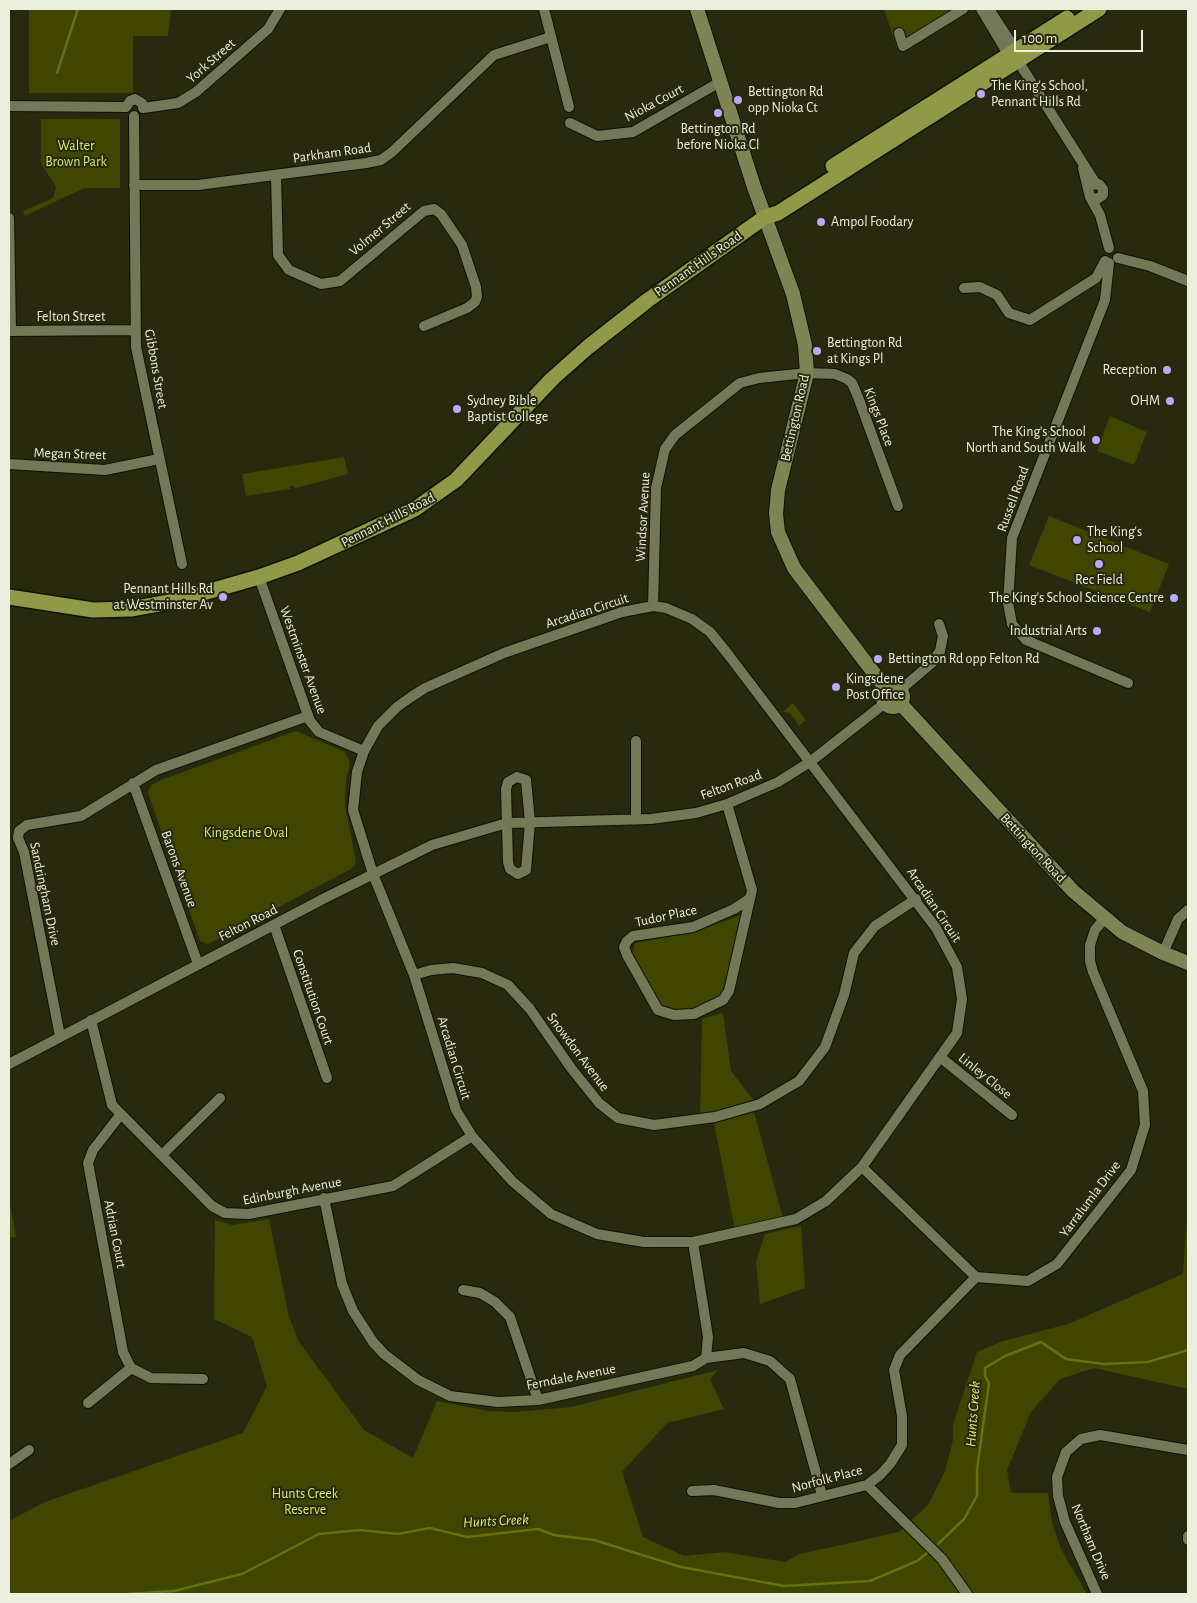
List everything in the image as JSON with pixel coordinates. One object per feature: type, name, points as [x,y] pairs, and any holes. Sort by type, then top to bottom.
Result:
[{"type":"highway","name":"Pennant Hills Road","points":[[9,597],[79,609],[131,609],[176,601],[259,577],[337,546],[401,516],[434,497],[472,464],[552,379],[588,347],[648,300],[765,217],[778,213],[1082,9]]},
{"type":"highway","name":"Pennant Hills Road","points":[[1014,55],[1100,9]]},
{"type":"main road","name":"Bettington Road","points":[[697,9],[800,320],[807,373],[778,490],[776,514],[778,532],[794,568],[893,696],[1073,891],[1104,919],[1129,936],[1188,963]]},
{"type":"street","name":"York Street","points":[[143,108],[178,103],[196,92],[268,29],[280,9]]},
{"type":"street","points":[[544,9],[569,108]]},
{"type":"street","points":[[899,34],[903,46],[963,9]]},
{"type":"street","points":[[964,288],[980,287],[997,296],[1009,313],[1030,320],[1096,278],[1111,261],[1116,250],[1109,248],[1094,192],[1082,162],[1014,55],[981,9]]},
{"type":"street","points":[[989,9],[1014,55]]},
{"type":"street","name":"Parkham Road","points":[[134,185],[198,184],[366,164],[380,160],[392,152],[494,55],[551,37]]},
{"type":"street","name":"Nioka Court","points":[[570,123],[598,136],[633,132],[720,82]]},
{"type":"street","points":[[135,99],[140,101],[143,108],[139,115],[134,116],[128,113],[126,107],[128,102],[135,99]]},
{"type":"street","points":[[9,106],[126,107]]},
{"type":"street","name":"Gibbons Street","points":[[134,116],[134,330],[182,564]]},
{"type":"street","name":"Volmer Street","points":[[276,175],[277,248],[280,261],[293,273],[321,284],[340,281],[424,211],[434,209],[441,214],[456,234],[464,250],[476,287],[477,297],[475,302],[467,308],[424,326]]},
{"type":"street","points":[[9,218],[10,331]]},
{"type":"street","points":[[1111,261],[1150,266],[1188,282]]},
{"type":"street","name":"Russell Road","points":[[1111,261],[1105,300],[1012,538],[1008,603],[1012,624],[1026,640],[1128,682]]},
{"type":"street","name":"Felton Street","points":[[10,331],[134,330]]},
{"type":"street","name":"Kings Place","points":[[807,373],[835,374],[852,384],[898,506]]},
{"type":"street","name":"Windsor Avenue","points":[[653,606],[656,488],[665,449],[674,435],[740,383],[760,378],[807,373]]},
{"type":"street","name":"Megan Street","points":[[9,464],[105,470],[159,459]]},
{"type":"street","name":"Westminster Avenue","points":[[259,577],[308,716],[319,732],[364,751]]},
{"type":"street","name":"Arcadian Circuit","points":[[653,606],[666,608],[692,619],[710,632],[916,899],[936,928],[957,967],[962,999],[957,1033],[862,1167],[826,1201],[796,1219],[693,1242],[644,1242],[597,1234],[551,1214],[512,1181],[472,1136],[456,1110],[414,975],[373,874],[353,810],[357,772],[364,751],[378,726],[397,707],[425,688],[504,653],[622,612],[653,606]]},
{"type":"street","name":"Felton Road","points":[[9,1064],[198,964],[373,874],[432,846],[507,823],[651,819],[696,812],[727,804],[778,782],[810,762],[933,662],[940,651],[943,636],[939,624]]},
{"type":"street","name":"Sandringham Drive","points":[[60,1036],[24,852],[18,834],[27,825],[81,816],[156,770],[308,716]]},
{"type":"street","points":[[636,741],[636,818]]},
{"type":"street","points":[[517,777],[526,780],[530,822],[526,870],[518,874],[510,869],[508,862],[506,790],[508,782],[517,777]]},
{"type":"street","name":"Barons Avenue","points":[[133,783],[198,964]]},
{"type":"street","name":"Tudor Place","points":[[727,804],[752,890],[729,991],[723,1000],[694,1014],[674,1015],[658,1010],[627,956],[624,947],[627,941],[633,936],[692,927],[734,910],[749,899]]},
{"type":"street","name":"Snowdon Avenue","points":[[414,975],[431,970],[453,968],[482,973],[508,985],[530,1009],[571,1068],[599,1103],[618,1118],[654,1125],[715,1117],[760,1104],[799,1081],[825,1047],[844,995],[854,953],[875,926],[916,899]]},
{"type":"street","points":[[1163,953],[1178,919],[1188,910]]},
{"type":"street","name":"Yarralumla Drive","points":[[976,1277],[1028,1281],[1058,1264],[1131,1170],[1144,1125],[1143,1091],[1093,972],[1090,945],[1095,930],[1104,919]]},
{"type":"street","name":"Constitution Court","points":[[274,925],[327,1078]]},
{"type":"street","name":"Edinburgh Avenue","points":[[91,1020],[112,1105],[212,1206],[232,1214],[249,1214],[393,1186],[472,1136]]},
{"type":"street","name":"Linley Close","points":[[940,1057],[1012,1115]]},
{"type":"street","points":[[162,1155],[220,1098]]},
{"type":"street","name":"Adrian Court","points":[[121,1114],[93,1150],[88,1164],[123,1352],[131,1368]]},
{"type":"street","points":[[862,1167],[976,1277]]},
{"type":"street","name":"Ferndale Avenue","points":[[324,1198],[347,1297],[362,1327],[384,1354],[418,1380],[450,1396],[498,1402],[538,1400],[693,1366],[706,1358],[744,1353],[770,1361],[790,1379],[822,1495]]},
{"type":"street","points":[[693,1242],[708,1337],[706,1358]]},
{"type":"street","name":"Norfolk Place","points":[[692,1491],[714,1490],[779,1503],[794,1503],[867,1484],[890,1464],[902,1446],[902,1416],[894,1370],[900,1355],[976,1277]]},
{"type":"street","points":[[463,1290],[480,1293],[495,1302],[510,1317],[538,1400]]},
{"type":"street","points":[[88,1403],[131,1368],[151,1378],[203,1379]]},
{"type":"street","name":"Northam Drive","points":[[1097,1594],[1075,1548],[1058,1496],[1057,1476],[1066,1452],[1081,1439],[1100,1435],[1188,1450]]},
{"type":"street","points":[[9,1464],[29,1450]]},
{"type":"street","points":[[867,1484],[942,1559],[967,1594]]},
{"type":"green space","points":[[29,9],[171,9],[168,36],[133,36],[133,93],[29,93]]},
{"type":"green space","points":[[884,9],[956,9],[897,48]]},
{"type":"green space","name":"Walter Brown Park","points":[[41,119],[120,119],[120,188],[84,188],[25,216],[23,211],[53,198],[56,187],[41,163]]},
{"type":"green space","points":[[1110,416],[1147,432],[1134,465],[1097,451]]},
{"type":"green space","points":[[344,457],[348,474],[296,488],[290,485],[290,489],[246,496],[242,474]]},
{"type":"green space","name":"Rec Field","points":[[1049,516],[1169,564],[1150,612],[1029,565]]},
{"type":"green space","points":[[793,703],[806,720],[799,726],[790,713],[783,712]]},
{"type":"green space","name":"Kingsdene Oval","points":[[296,731],[345,752],[350,762],[346,781],[345,806],[356,862],[351,869],[208,944],[200,941],[148,793],[151,785]]},
{"type":"green space","points":[[745,914],[721,997],[695,1010],[675,1011],[659,1004],[631,957],[635,943],[690,933]]},
{"type":"green space","points":[[723,1013],[731,1071],[755,1102],[700,1117],[702,1019]]},
{"type":"green space","points":[[754,1112],[784,1222],[735,1230],[714,1123]]},
{"type":"green space","points":[[9,1199],[16,1237],[9,1238]]},
{"type":"green space","name":"Hunts Creek Reserve","points":[[1188,1200],[1188,1389],[1094,1368],[1060,1379],[1031,1412],[1007,1470],[1011,1493],[1048,1493],[1052,1523],[1061,1549],[1087,1594],[9,1594],[9,1521],[45,1502],[243,1433],[267,1386],[252,1337],[214,1319],[215,1220],[232,1225],[269,1219],[289,1317],[299,1342],[364,1430],[413,1458],[437,1401],[488,1411],[514,1412],[571,1407],[718,1370],[710,1379],[724,1409],[667,1423],[622,1472],[643,1537],[684,1556],[724,1552],[785,1562],[800,1554],[899,1532],[928,1505],[945,1471],[953,1440],[953,1424],[977,1352],[1003,1341],[1068,1324],[1183,1274]]},
{"type":"green space","points":[[801,1226],[805,1288],[760,1304],[756,1261],[765,1234]]},
{"type":"waterway","points":[[57,73],[78,9]]},
{"type":"waterway","name":"Hunts Creek","points":[[938,1544],[964,1519],[977,1496],[977,1469],[989,1383],[985,1376],[985,1368],[1005,1356],[1041,1342],[1066,1359],[1104,1364],[1148,1362],[1188,1350]]},
{"type":"waterway","name":"Hunts Creek","points":[[127,1594],[174,1591],[242,1574],[319,1534],[359,1530],[398,1534],[430,1528],[467,1537],[538,1529],[554,1535],[594,1540],[681,1567],[784,1586],[870,1581],[917,1561],[927,1553]]},
{"type":"place","name":"The King's School, Pennant Hills Rd","points":[[981,94]]},
{"type":"place","name":"Bettington Rd opp Nioka Ct","points":[[738,100]]},
{"type":"place","name":"Bettington Rd before Nioka Cl","points":[[718,113]]},
{"type":"place","name":"Ampol Foodary","points":[[821,222]]},
{"type":"place","name":"Bettington Rd at Kings Pl","points":[[817,351]]},
{"type":"place","name":"Reception","points":[[1167,370]]},
{"type":"place","name":"OHM","points":[[1170,401]]},
{"type":"place","name":"Sydney Bible Baptist College","points":[[457,409]]},
{"type":"place","name":"The King's School North and South Walk","points":[[1096,440]]},
{"type":"place","name":"The King's School","points":[[1077,540]]},
{"type":"place","name":"Rec Field","points":[[1099,564]]},
{"type":"place","name":"Pennant Hills Rd at Westminster Av","points":[[223,597]]},
{"type":"place","name":"The King's School Science Centre","points":[[1174,598]]},
{"type":"place","name":"Industrial Arts","points":[[1097,631]]},
{"type":"place","name":"Bettington Rd opp Felton Rd","points":[[878,659]]},
{"type":"place","name":"Kingsdene Post Office","points":[[836,687]]}]
